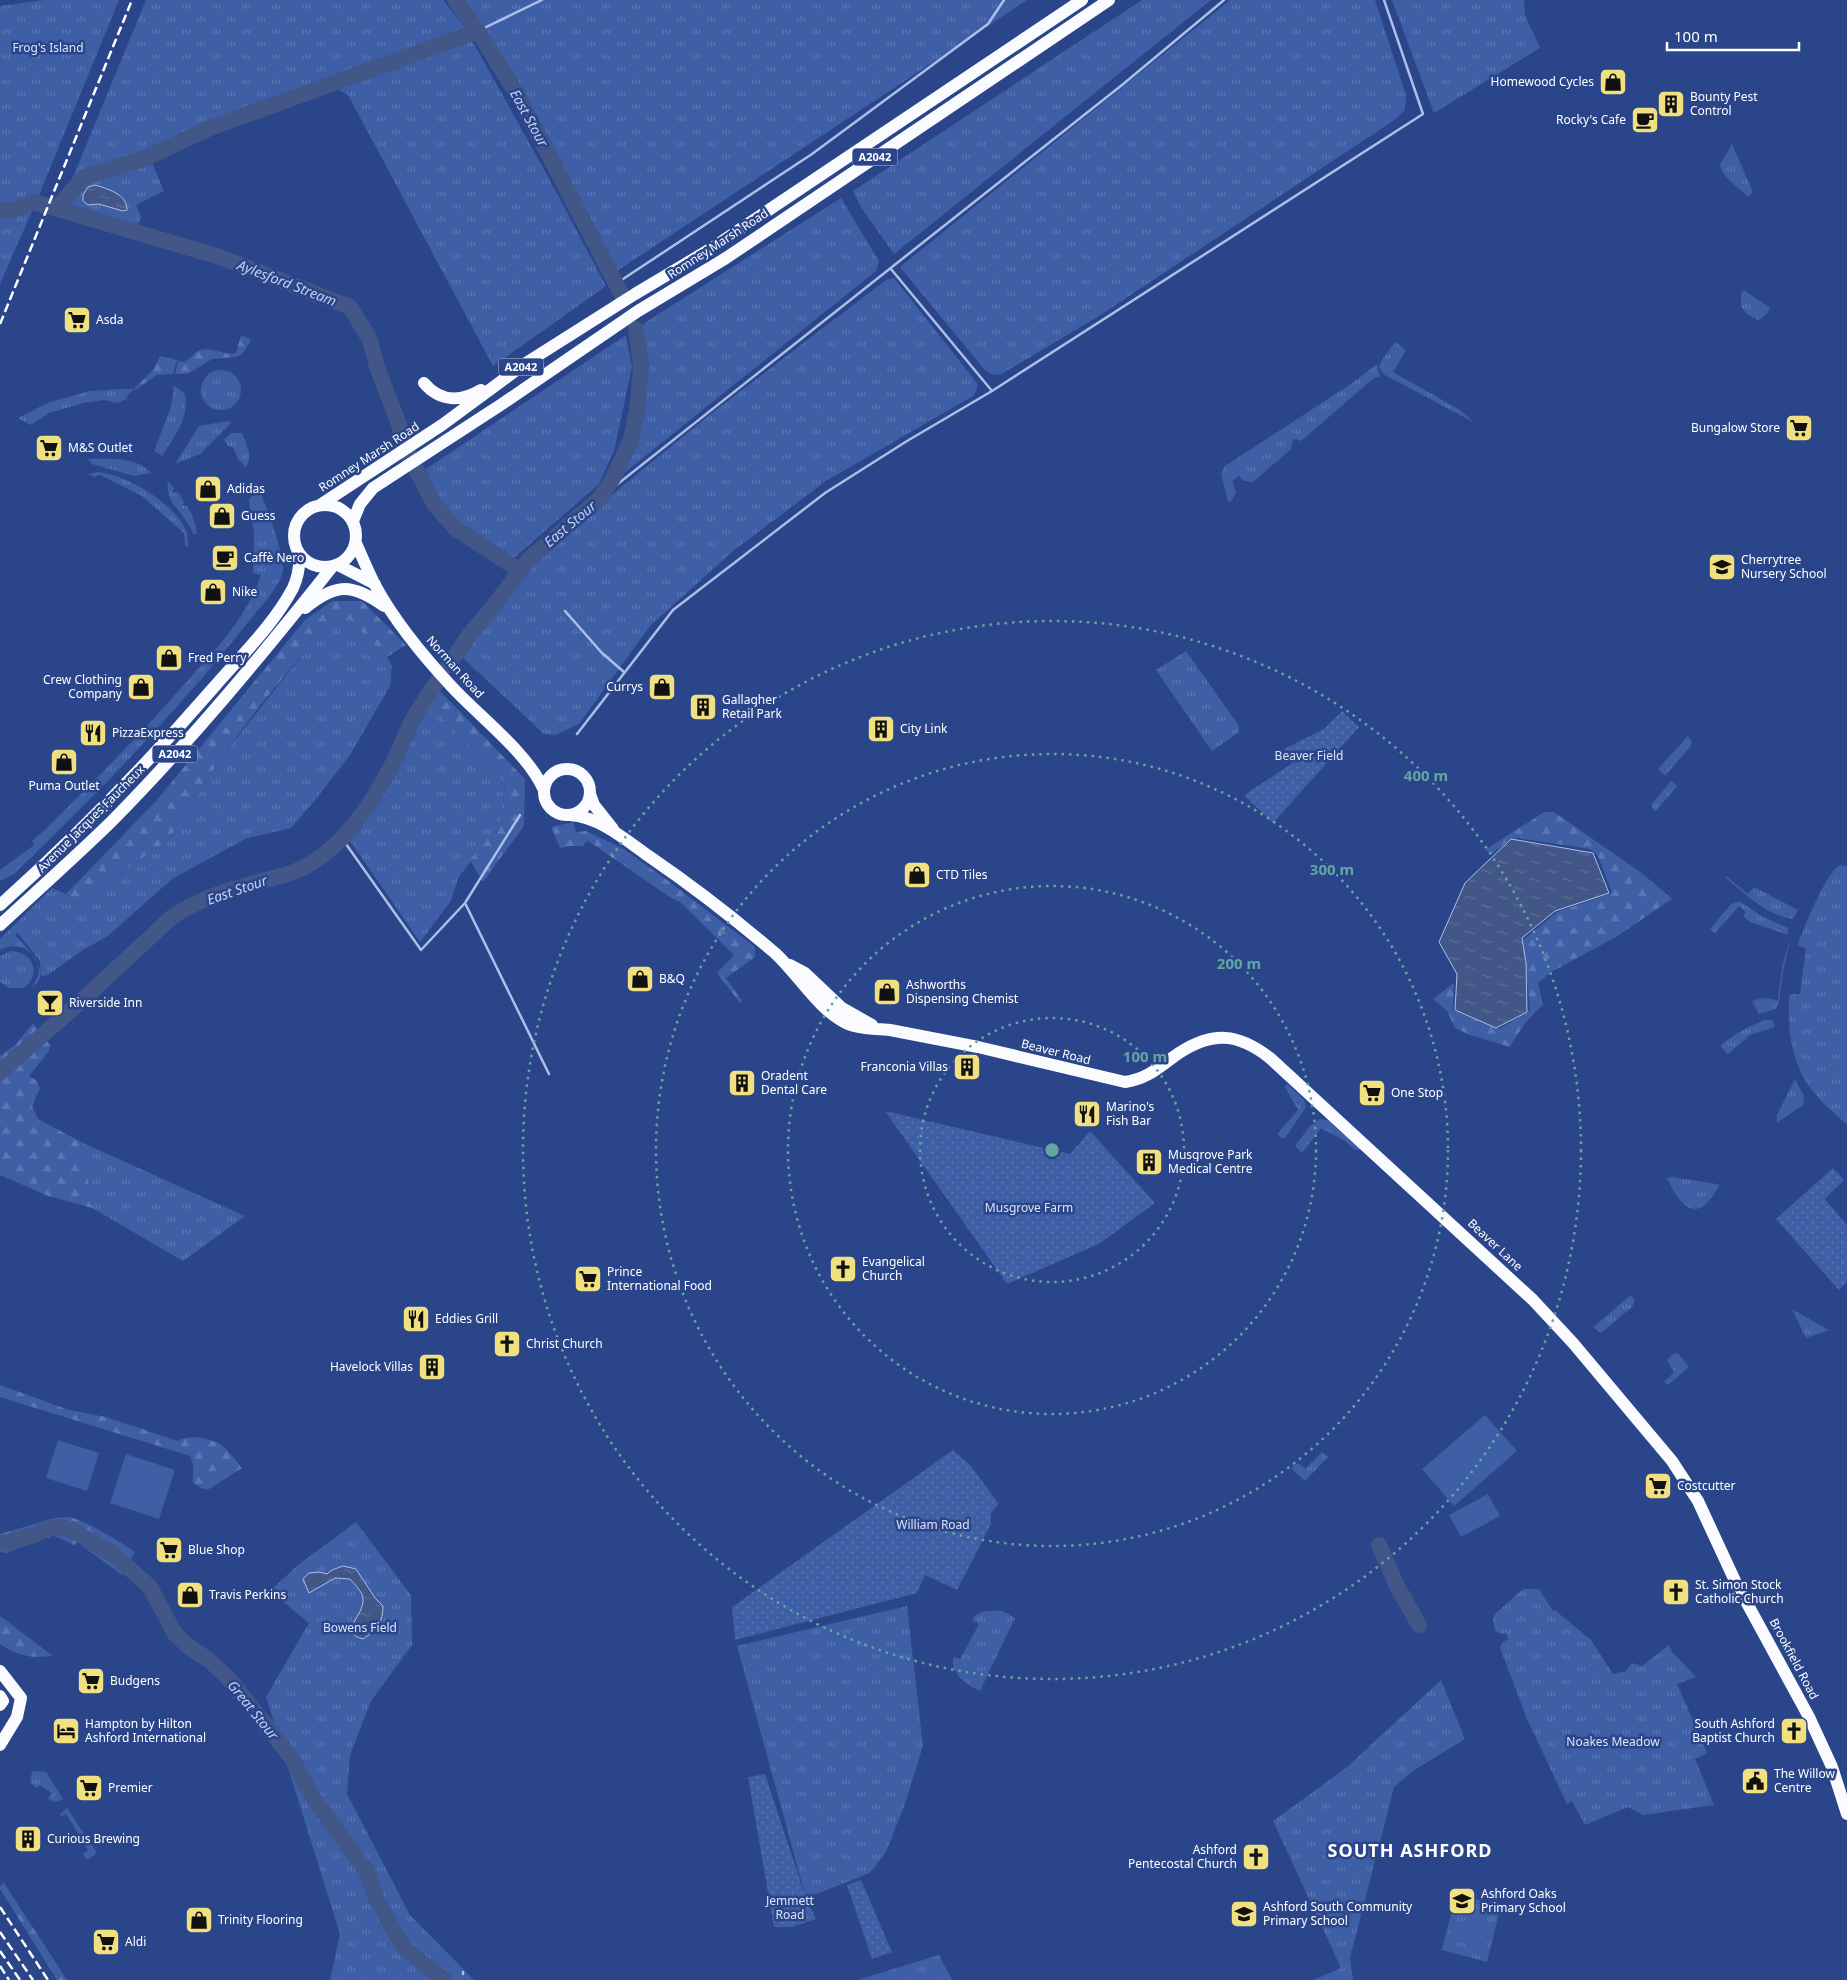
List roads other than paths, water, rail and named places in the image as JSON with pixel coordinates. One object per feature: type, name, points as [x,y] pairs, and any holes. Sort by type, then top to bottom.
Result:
[{"type":"main road","name":"Romney Marsh Road","points":[[320,505],[442,426],[526,363],[712,248],[1082,0]]},
{"type":"main road","name":"Romney Marsh Road","points":[[353,521],[360,504],[373,488],[502,404],[638,311],[726,258],[1109,0]]},
{"type":"main road","points":[[424,383],[438,395],[457,399],[471,396],[526,363]]},
{"type":"main road","points":[[335,566],[346,560],[353,552],[357,535],[353,521],[347,513],[330,505],[320,505],[305,512],[296,524],[294,539],[299,554],[314,566],[335,566],[375,584]]},
{"type":"main road","name":"Norman Road","points":[[356,543],[390,611],[434,668],[453,689],[524,759],[538,777],[544,790]]},
{"type":"main road","name":"Avenue Jacques Faucheux","points":[[0,905],[119,790],[247,650],[280,608],[293,586],[298,575],[299,554]]},
{"type":"main road","name":"Avenue Jacques Faucheux","points":[[0,925],[110,822],[193,735],[335,566]]},
{"type":"main road","points":[[290,620],[312,602],[329,592],[341,589],[354,589],[371,596],[390,611]]},
{"type":"main road","name":"Norman Road","points":[[524,759],[549,769],[562,769]]},
{"type":"main road","points":[[562,769],[570,769],[584,776],[594,805],[618,834],[587,817],[561,814],[550,808],[544,797],[544,790],[550,776],[562,769]]},
{"type":"main road","points":[[570,815],[586,806],[590,794]]},
{"type":"main road","name":"Beaver Road","points":[[618,834],[695,888],[785,962],[805,973],[840,1013],[876,1028],[978,1048],[1125,1082],[1150,1075],[1202,1040],[1219,1036]]},
{"type":"main road","name":"Beaver Lane","points":[[1219,1036],[1241,1041],[1270,1058],[1533,1300],[1672,1461],[1698,1501],[1707,1522]]},
{"type":"main road","name":"Brookfield Road","points":[[1707,1522],[1736,1583],[1813,1724],[1832,1767],[1847,1814]]},
{"type":"main road","points":[[0,1671],[21,1698],[17,1717],[0,1745]]},
{"type":"water","points":[[95,185],[111,190],[120,196],[126,204],[127,210],[123,211],[99,204],[88,205],[83,201],[83,195],[88,187]]},
{"type":"water","points":[[1511,839],[1593,853],[1609,893],[1555,911],[1522,938],[1526,963],[1527,1012],[1496,1028],[1455,1010],[1457,974],[1439,942],[1465,883]]},
{"type":"water","points":[[343,1566],[356,1569],[375,1598],[383,1606],[382,1617],[378,1625],[363,1639],[352,1632],[354,1622],[363,1605],[363,1596],[350,1579],[335,1578],[309,1593],[303,1579],[309,1573],[319,1572],[327,1574]]},
{"type":"waterway","name":"East Stour","points":[[455,0],[478,31],[517,94],[622,295]]},
{"type":"waterway","points":[[478,31],[542,0]]},
{"type":"waterway","points":[[617,283],[812,154],[988,24],[1004,0]]},
{"type":"waterway","points":[[600,498],[1122,85],[1224,0]]},
{"type":"waterway","points":[[577,734],[673,610],[825,493],[907,441],[992,391],[1423,114],[1384,0]]},
{"type":"waterway","points":[[56,209],[84,177],[148,157],[210,128],[478,31]]},
{"type":"waterway","name":"Aylesford Stream","points":[[0,209],[10,211],[34,202],[220,257],[350,307],[370,340],[377,367],[400,427],[401,440],[434,504],[455,528],[519,570]]},
{"type":"waterway","points":[[891,269],[992,391]]},
{"type":"waterway","name":"East Stour","points":[[448,666],[470,634],[528,560],[600,498],[613,478],[630,442],[637,411],[641,366],[636,329]]},
{"type":"waterway","points":[[565,611],[602,653],[624,672]]},
{"type":"waterway","name":"East Stour","points":[[0,1072],[77,1005],[172,917],[192,905],[214,896],[296,871],[312,863],[341,840],[365,811],[375,795],[393,763],[412,721],[436,683]]},
{"type":"waterway","points":[[341,837],[421,950],[465,903],[520,815]]},
{"type":"waterway","points":[[465,903],[549,1074]]},
{"type":"waterway","name":"Great Stour","points":[[0,1544],[35,1535],[46,1529],[60,1527],[70,1529],[113,1554],[150,1587],[175,1634],[188,1646],[209,1660],[229,1679],[291,1757],[315,1801],[366,1870],[376,1898],[406,1950],[445,1980]]},
{"type":"waterway","points":[[1379,1545],[1397,1586],[1419,1625]]},
{"type":"railway","points":[[0,324],[132,0]]},
{"type":"railway","points":[[0,1907],[48,1980]]},
{"type":"railway","points":[[0,1932],[33,1980]]},
{"type":"railway","points":[[0,1951],[20,1980]]},
{"type":"railway","points":[[0,1966],[9,1980]]},
{"type":"place","name":"Homewood Cycles","points":[[1613,82]]},
{"type":"place","name":"Bounty Pest Control","points":[[1671,104]]},
{"type":"place","name":"Rocky's Cafe","points":[[1645,120]]},
{"type":"place","name":"Asda","points":[[77,320]]},
{"type":"place","name":"Bungalow Store","points":[[1799,428]]},
{"type":"place","name":"M&S Outlet","points":[[49,448]]},
{"type":"place","name":"Adidas","points":[[208,489]]},
{"type":"place","name":"Guess","points":[[222,516]]},
{"type":"place","name":"Caffè Nero","points":[[225,558]]},
{"type":"place","name":"Cherrytree Nursery School","points":[[1722,567]]},
{"type":"place","name":"Nike","points":[[213,592]]},
{"type":"place","name":"Fred Perry","points":[[169,658]]},
{"type":"place","name":"Crew Clothing Company","points":[[141,687]]},
{"type":"place","name":"Currys","points":[[662,687]]},
{"type":"place","name":"Gallagher Retail Park","points":[[703,707]]},
{"type":"place","name":"City Link","points":[[881,729]]},
{"type":"place","name":"PizzaExpress","points":[[93,733]]},
{"type":"place","name":"Puma Outlet","points":[[64,762]]},
{"type":"place","name":"CTD Tiles","points":[[917,875]]},
{"type":"place","name":"B&Q","points":[[640,979]]},
{"type":"place","name":"Ashworths Dispensing Chemist","points":[[887,992]]},
{"type":"place","name":"Riverside Inn","points":[[50,1003]]},
{"type":"place","name":"Franconia Villas","points":[[967,1067]]},
{"type":"place","name":"Oradent Dental Care","points":[[742,1083]]},
{"type":"place","name":"One Stop","points":[[1372,1093]]},
{"type":"place","name":"Marino's Fish Bar","points":[[1087,1114]]},
{"type":"place","name":"Musgrove Park Medical Centre","points":[[1149,1162]]},
{"type":"place","name":"Evangelical Church","points":[[843,1269]]},
{"type":"place","name":"Prince International Food","points":[[588,1279]]},
{"type":"place","name":"Eddies Grill","points":[[416,1319]]},
{"type":"place","name":"Christ Church","points":[[507,1344]]},
{"type":"place","name":"Havelock Villas","points":[[432,1367]]},
{"type":"place","name":"Costcutter","points":[[1658,1486]]},
{"type":"place","name":"Blue Shop","points":[[169,1550]]},
{"type":"place","name":"St. Simon Stock Catholic Church","points":[[1676,1592]]},
{"type":"place","name":"Travis Perkins","points":[[190,1595]]},
{"type":"place","name":"Budgens","points":[[91,1681]]},
{"type":"place","name":"Hampton by Hilton Ashford International","points":[[66,1731]]},
{"type":"place","name":"South Ashford Baptist Church","points":[[1794,1731]]},
{"type":"place","name":"The Willow Centre","points":[[1755,1781]]},
{"type":"place","name":"Premier","points":[[89,1788]]},
{"type":"place","name":"Curious Brewing","points":[[28,1839]]},
{"type":"place","name":"Ashford Pentecostal Church","points":[[1256,1857]]},
{"type":"place","name":"Ashford Oaks Primary School","points":[[1462,1901]]},
{"type":"place","name":"Ashford South Community Primary School","points":[[1244,1914]]},
{"type":"place","name":"Trinity Flooring","points":[[199,1920]]},
{"type":"place","name":"Aldi","points":[[106,1942]]},
{"type":"district","name":"SOUTH ASHFORD","points":[[1410,1851]]},
{"type":"park label","name":"Frog's Island","points":[[48,48]]},
{"type":"park label","name":"Beaver Field","points":[[1309,756]]},
{"type":"park label","name":"Musgrove Farm","points":[[1029,1208]]},
{"type":"park label","name":"William Road","points":[[933,1525]]},
{"type":"park label","name":"Bowens Field","points":[[360,1628]]},
{"type":"park label","name":"Noakes Meadow","points":[[1613,1742]]},
{"type":"park label","name":"Jemmett Road","points":[[790,1908]]}]
